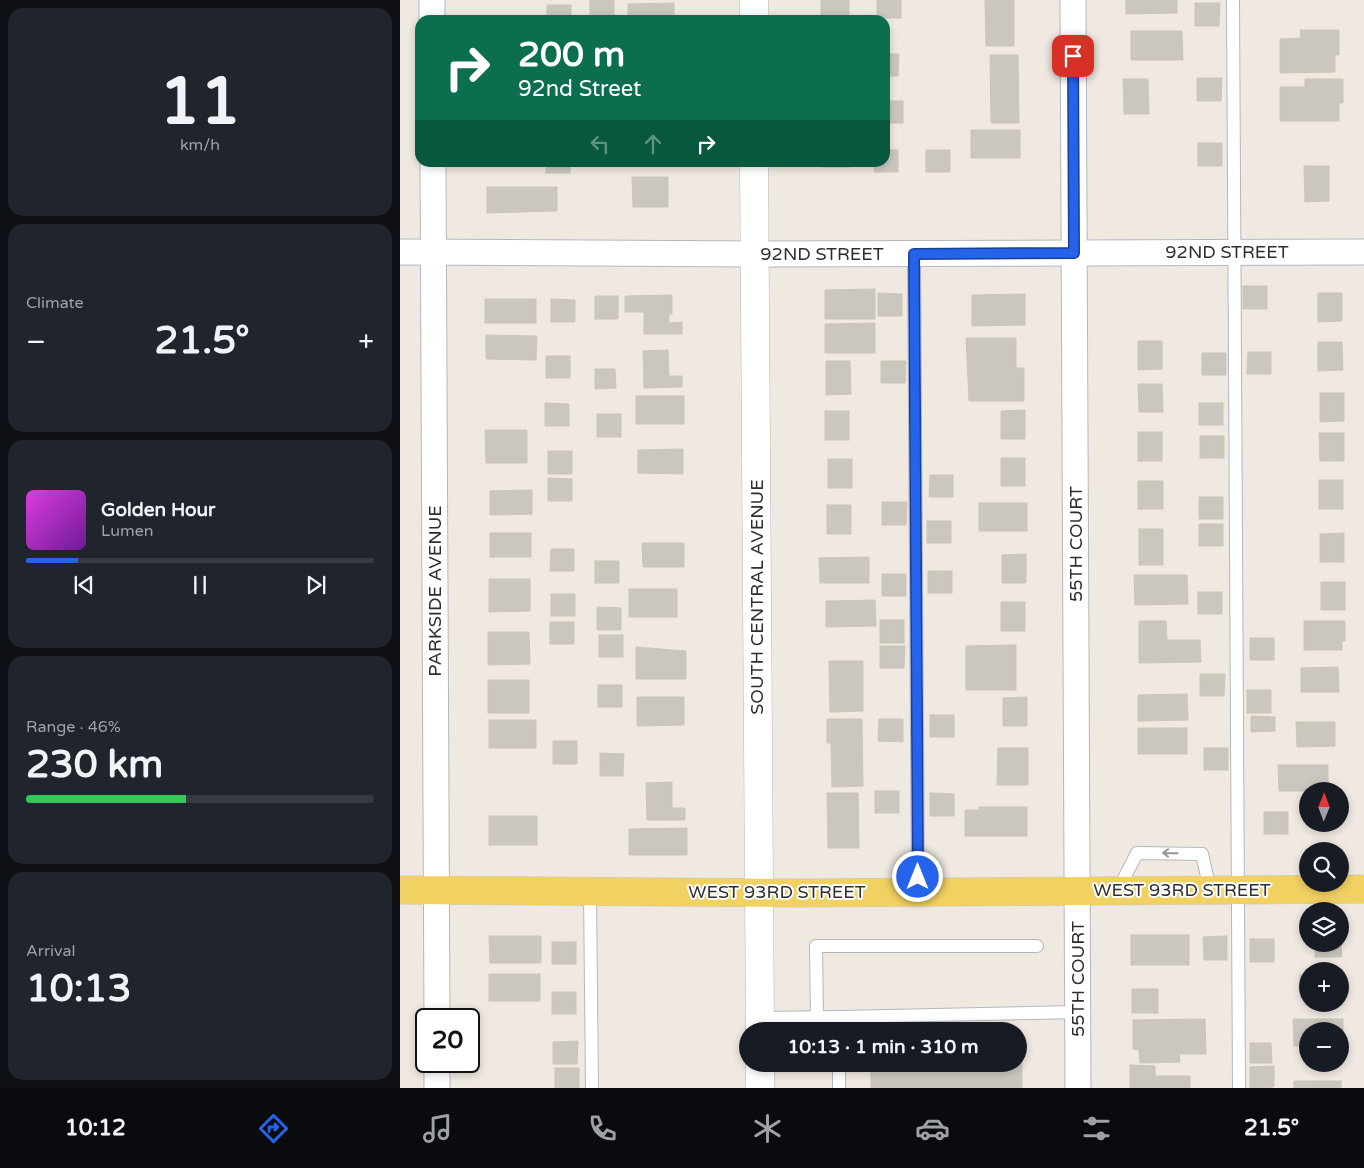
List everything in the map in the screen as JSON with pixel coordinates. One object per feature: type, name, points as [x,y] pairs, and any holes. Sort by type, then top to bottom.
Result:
[{"type":"main road","name":"WEST 93RD STREET","points":[[400,890],[918,892],[1364,889]]},
{"type":"street","points":[[432,0],[432,15]]},
{"type":"street","points":[[754,0],[754,15]]},
{"type":"street","name":"55TH COURT","points":[[1073,0],[1078,1088]]},
{"type":"street","name":"PARKSIDE AVENUE","points":[[433,167],[437,1008]]},
{"type":"street","name":"SOUTH CENTRAL AVENUE","points":[[754,167],[760,1022]]},
{"type":"street","name":"92ND STREET","points":[[400,252],[914,254],[1364,252]]},
{"type":"street","points":[[760,1072],[760,1088]]},
{"type":"street","points":[[437,1073],[437,1088]]},
{"type":"lane","points":[[1232,0],[1240,1088]]},
{"type":"lane","points":[[914,254],[918,892]]},
{"type":"lane","points":[[1118,890],[1137,853],[1202,854],[1210,890]]},
{"type":"lane","points":[[590,891],[592,1088]]},
{"type":"lane","points":[[817,1018],[816,946],[1037,946]]},
{"type":"lane","points":[[779,1022],[840,1017],[1078,1012]]},
{"type":"lane","points":[[840,1017],[840,1022]]},
{"type":"lane","points":[[839,1072],[839,1088]]},
{"type":"building","points":[[590,0],[614,0],[614,15],[590,15]]},
{"type":"building","points":[[821,0],[849,0],[849,15],[821,15]]},
{"type":"building","points":[[877,0],[901,0],[901,18],[890,18],[890,15],[877,15]]},
{"type":"building","points":[[985,0],[1014,0],[1014,46],[986,46]]},
{"type":"building","points":[[1126,0],[1177,0],[1177,13],[1126,14]]},
{"type":"building","points":[[674,3],[674,15],[628,15],[628,4]]},
{"type":"building","points":[[1195,3],[1220,3],[1219,26],[1195,26]]},
{"type":"building","points":[[547,5],[571,5],[571,15],[547,15]]},
{"type":"building","points":[[1300,30],[1339,30],[1339,55],[1335,55],[1335,72],[1280,73],[1280,39],[1301,38]]},
{"type":"building","points":[[1131,31],[1182,31],[1183,60],[1131,60]]},
{"type":"building","points":[[890,54],[899,54],[898,76],[890,76]]},
{"type":"building","points":[[990,55],[1018,55],[1019,123],[991,123]]},
{"type":"building","points":[[1197,78],[1222,78],[1221,101],[1197,101]]},
{"type":"building","points":[[1123,79],[1148,79],[1149,114],[1124,114]]},
{"type":"building","points":[[1305,79],[1343,79],[1343,103],[1339,103],[1339,121],[1280,121],[1280,87],[1305,87]]},
{"type":"building","points":[[890,101],[903,101],[903,123],[890,123]]},
{"type":"building","points":[[971,130],[1020,130],[1020,158],[971,158]]},
{"type":"building","points":[[1198,143],[1222,143],[1222,166],[1198,166]]},
{"type":"building","points":[[890,150],[898,150],[898,172],[874,172],[874,167],[890,167]]},
{"type":"building","points":[[926,150],[950,150],[950,172],[926,172]]},
{"type":"building","points":[[1304,166],[1329,166],[1329,201],[1305,202]]},
{"type":"building","points":[[546,167],[570,167],[570,173],[546,173]]},
{"type":"building","points":[[632,177],[668,177],[668,207],[633,207]]},
{"type":"building","points":[[487,187],[557,187],[557,211],[487,213]]},
{"type":"building","points":[[1243,286],[1267,286],[1267,309],[1243,309]]},
{"type":"building","points":[[875,289],[875,319],[825,319],[825,290]]},
{"type":"building","points":[[878,293],[902,294],[902,316],[878,316]]},
{"type":"building","points":[[1318,293],[1342,293],[1342,321],[1318,322]]},
{"type":"building","points":[[1025,294],[1025,325],[972,326],[972,295]]},
{"type":"building","points":[[672,295],[672,314],[669,314],[669,323],[682,322],[682,334],[644,334],[644,312],[625,312],[625,296]]},
{"type":"building","points":[[595,296],[618,296],[618,319],[595,319]]},
{"type":"building","points":[[485,299],[536,299],[536,323],[485,323]]},
{"type":"building","points":[[551,299],[575,300],[575,322],[551,322]]},
{"type":"building","points":[[875,323],[875,353],[825,353],[825,324]]},
{"type":"building","points":[[486,335],[537,336],[536,360],[486,359]]},
{"type":"building","points":[[966,338],[1016,338],[1016,368],[1024,368],[1024,401],[969,401]]},
{"type":"building","points":[[1138,341],[1162,341],[1162,369],[1138,370]]},
{"type":"building","points":[[1318,342],[1342,342],[1343,370],[1318,371]]},
{"type":"building","points":[[668,350],[669,376],[682,376],[682,387],[644,388],[643,351]]},
{"type":"building","points":[[1248,352],[1271,352],[1271,374],[1247,374]]},
{"type":"building","points":[[1202,353],[1226,353],[1226,375],[1202,375]]},
{"type":"building","points":[[546,356],[570,356],[570,378],[546,378]]},
{"type":"building","points":[[826,361],[850,361],[851,394],[826,395]]},
{"type":"building","points":[[881,361],[906,361],[905,383],[881,383]]},
{"type":"building","points":[[595,369],[615,369],[616,388],[595,389]]},
{"type":"building","points":[[1138,384],[1162,384],[1163,412],[1139,412]]},
{"type":"building","points":[[1320,393],[1344,393],[1344,421],[1320,422]]},
{"type":"building","points":[[636,396],[684,396],[684,424],[636,424]]},
{"type":"building","points":[[545,403],[569,404],[569,426],[545,426]]},
{"type":"building","points":[[1199,403],[1223,403],[1223,425],[1199,425]]},
{"type":"building","points":[[1025,410],[1025,439],[1001,439],[1001,411]]},
{"type":"building","points":[[825,411],[849,411],[849,440],[825,440]]},
{"type":"building","points":[[597,414],[621,414],[621,437],[597,437]]},
{"type":"building","points":[[485,430],[527,430],[527,463],[486,463]]},
{"type":"building","points":[[1138,432],[1162,432],[1162,461],[1138,461]]},
{"type":"building","points":[[1319,433],[1344,433],[1344,461],[1320,461]]},
{"type":"building","points":[[1200,436],[1224,436],[1224,458],[1200,458]]},
{"type":"building","points":[[683,449],[683,474],[638,473],[638,450]]},
{"type":"building","points":[[548,451],[572,451],[572,474],[548,474]]},
{"type":"building","points":[[1001,458],[1025,458],[1025,486],[1001,486]]},
{"type":"building","points":[[828,459],[852,459],[852,488],[828,488]]},
{"type":"building","points":[[930,475],[953,475],[953,497],[929,497]]},
{"type":"building","points":[[548,478],[572,479],[572,501],[548,501]]},
{"type":"building","points":[[1319,480],[1343,480],[1343,509],[1319,509]]},
{"type":"building","points":[[1138,481],[1163,481],[1163,509],[1138,509]]},
{"type":"building","points":[[532,490],[532,514],[490,515],[490,491]]},
{"type":"building","points":[[1199,497],[1223,497],[1223,519],[1199,519]]},
{"type":"building","points":[[882,502],[907,502],[906,525],[882,525]]},
{"type":"building","points":[[979,503],[1027,503],[1027,531],[979,531]]},
{"type":"building","points":[[827,505],[851,505],[851,534],[827,534]]},
{"type":"building","points":[[927,521],[951,521],[951,543],[927,543]]},
{"type":"building","points":[[1199,524],[1223,524],[1223,546],[1199,546]]},
{"type":"building","points":[[1139,529],[1163,529],[1163,565],[1139,565]]},
{"type":"building","points":[[490,533],[531,533],[531,557],[490,557]]},
{"type":"building","points":[[1344,533],[1344,562],[1320,562],[1320,534]]},
{"type":"building","points":[[642,543],[684,543],[684,567],[643,567]]},
{"type":"building","points":[[551,549],[574,549],[574,571],[550,571]]},
{"type":"building","points":[[1026,554],[1026,583],[1002,583],[1002,555]]},
{"type":"building","points":[[869,557],[869,583],[820,583],[819,558]]},
{"type":"building","points":[[595,561],[619,561],[619,583],[595,583]]},
{"type":"building","points":[[928,571],[952,571],[952,593],[928,593]]},
{"type":"building","points":[[882,574],[906,574],[906,596],[882,596]]},
{"type":"building","points":[[1134,575],[1187,575],[1188,604],[1135,605]]},
{"type":"building","points":[[489,579],[530,579],[530,611],[489,612]]},
{"type":"building","points":[[1321,582],[1345,582],[1345,610],[1321,610]]},
{"type":"building","points":[[629,589],[677,589],[677,617],[629,617]]},
{"type":"building","points":[[1198,592],[1222,592],[1222,614],[1198,614]]},
{"type":"building","points":[[551,594],[575,594],[575,616],[551,616]]},
{"type":"building","points":[[875,600],[876,626],[826,627],[826,601]]},
{"type":"building","points":[[1001,602],[1025,602],[1025,631],[1001,631]]},
{"type":"building","points":[[597,607],[621,608],[621,630],[597,630]]},
{"type":"building","points":[[880,620],[904,620],[904,643],[880,643]]},
{"type":"building","points":[[1139,621],[1166,621],[1167,640],[1200,640],[1201,662],[1139,663]]},
{"type":"building","points":[[1304,621],[1345,621],[1345,641],[1342,641],[1342,650],[1304,650]]},
{"type":"building","points":[[550,622],[574,622],[574,644],[550,644]]},
{"type":"building","points":[[488,632],[529,632],[530,664],[488,665]]},
{"type":"building","points":[[599,635],[623,635],[623,657],[599,657]]},
{"type":"building","points":[[1250,638],[1274,638],[1274,660],[1250,660]]},
{"type":"building","points":[[1016,645],[1016,690],[966,690],[966,646]]},
{"type":"building","points":[[880,646],[905,646],[904,668],[880,668]]},
{"type":"building","points":[[636,647],[686,651],[686,679],[636,679]]},
{"type":"building","points":[[829,661],[863,661],[863,711],[830,712]]},
{"type":"building","points":[[1338,667],[1339,692],[1301,692],[1301,668]]},
{"type":"building","points":[[1200,674],[1225,674],[1224,696],[1200,696]]},
{"type":"building","points":[[488,680],[529,680],[529,713],[488,713]]},
{"type":"building","points":[[598,685],[622,685],[622,707],[598,707]]},
{"type":"building","points":[[1247,690],[1271,690],[1271,713],[1247,713]]},
{"type":"building","points":[[1187,694],[1188,720],[1138,721],[1138,695]]},
{"type":"building","points":[[637,697],[684,697],[684,725],[637,726]]},
{"type":"building","points":[[1027,697],[1027,726],[1003,726],[1003,698]]},
{"type":"building","points":[[930,715],[954,715],[954,737],[930,737]]},
{"type":"building","points":[[1251,716],[1275,717],[1275,731],[1251,732]]},
{"type":"building","points":[[827,719],[862,719],[863,786],[832,787],[831,743],[827,743]]},
{"type":"building","points":[[879,719],[903,719],[903,742],[878,741]]},
{"type":"building","points":[[489,720],[536,720],[536,748],[489,748]]},
{"type":"building","points":[[1296,722],[1335,722],[1335,746],[1297,747]]},
{"type":"building","points":[[1138,728],[1187,728],[1187,754],[1138,754]]},
{"type":"building","points":[[553,741],[577,741],[577,764],[553,764]]},
{"type":"building","points":[[998,748],[1028,748],[1028,785],[997,785]]},
{"type":"building","points":[[1204,748],[1228,748],[1228,770],[1204,770]]},
{"type":"building","points":[[600,753],[624,754],[623,776],[600,776]]},
{"type":"building","points":[[1278,765],[1328,765],[1328,782],[1299,782],[1299,791],[1279,791]]},
{"type":"building","points":[[672,782],[672,808],[685,808],[685,820],[647,820],[646,783]]},
{"type":"building","points":[[875,791],[899,791],[899,813],[875,813]]},
{"type":"building","points":[[827,793],[858,793],[859,848],[828,848]]},
{"type":"building","points":[[930,793],[954,794],[954,816],[930,816]]},
{"type":"building","points":[[979,807],[1027,807],[1027,836],[965,836],[965,810],[979,810]]},
{"type":"building","points":[[1264,812],[1288,812],[1288,834],[1264,834]]},
{"type":"building","points":[[489,816],[537,816],[537,845],[489,845]]},
{"type":"building","points":[[687,828],[687,855],[629,855],[629,829]]},
{"type":"building","points":[[1131,935],[1189,935],[1189,965],[1131,965]]},
{"type":"building","points":[[489,936],[541,936],[541,963],[490,963]]},
{"type":"building","points":[[1227,936],[1227,960],[1204,960],[1203,937]]},
{"type":"building","points":[[1250,939],[1274,939],[1274,962],[1250,962]]},
{"type":"building","points":[[552,942],[576,942],[576,964],[552,964]]},
{"type":"building","points":[[1315,952],[1342,952],[1342,957],[1315,957]]},
{"type":"building","points":[[489,974],[540,974],[540,1001],[489,1001]]},
{"type":"building","points":[[1132,989],[1158,989],[1158,1013],[1132,1013]]},
{"type":"building","points":[[552,992],[576,992],[576,1014],[552,1014]]},
{"type":"building","points":[[1205,1019],[1206,1054],[1179,1054],[1180,1062],[1140,1063],[1139,1050],[1133,1049],[1133,1020]]},
{"type":"building","points":[[1293,1019],[1343,1019],[1343,1022],[1299,1022],[1299,1046],[1294,1046]]},
{"type":"building","points":[[578,1041],[577,1064],[553,1064],[553,1042]]},
{"type":"building","points":[[1250,1043],[1271,1043],[1272,1063],[1250,1063]]},
{"type":"building","points":[[1130,1065],[1155,1066],[1155,1076],[1190,1076],[1190,1088],[1130,1088]]},
{"type":"building","points":[[1274,1066],[1274,1087],[1250,1088],[1250,1067]]},
{"type":"building","points":[[555,1068],[579,1068],[579,1088],[555,1088]]},
{"type":"building","points":[[871,1072],[1022,1072],[1022,1088],[871,1088]]},
{"type":"building","points":[[1294,1081],[1341,1081],[1341,1088],[1294,1088]]},
{"type":"route","points":[[918,877],[914,254],[1074,253],[1073,56]]}]
